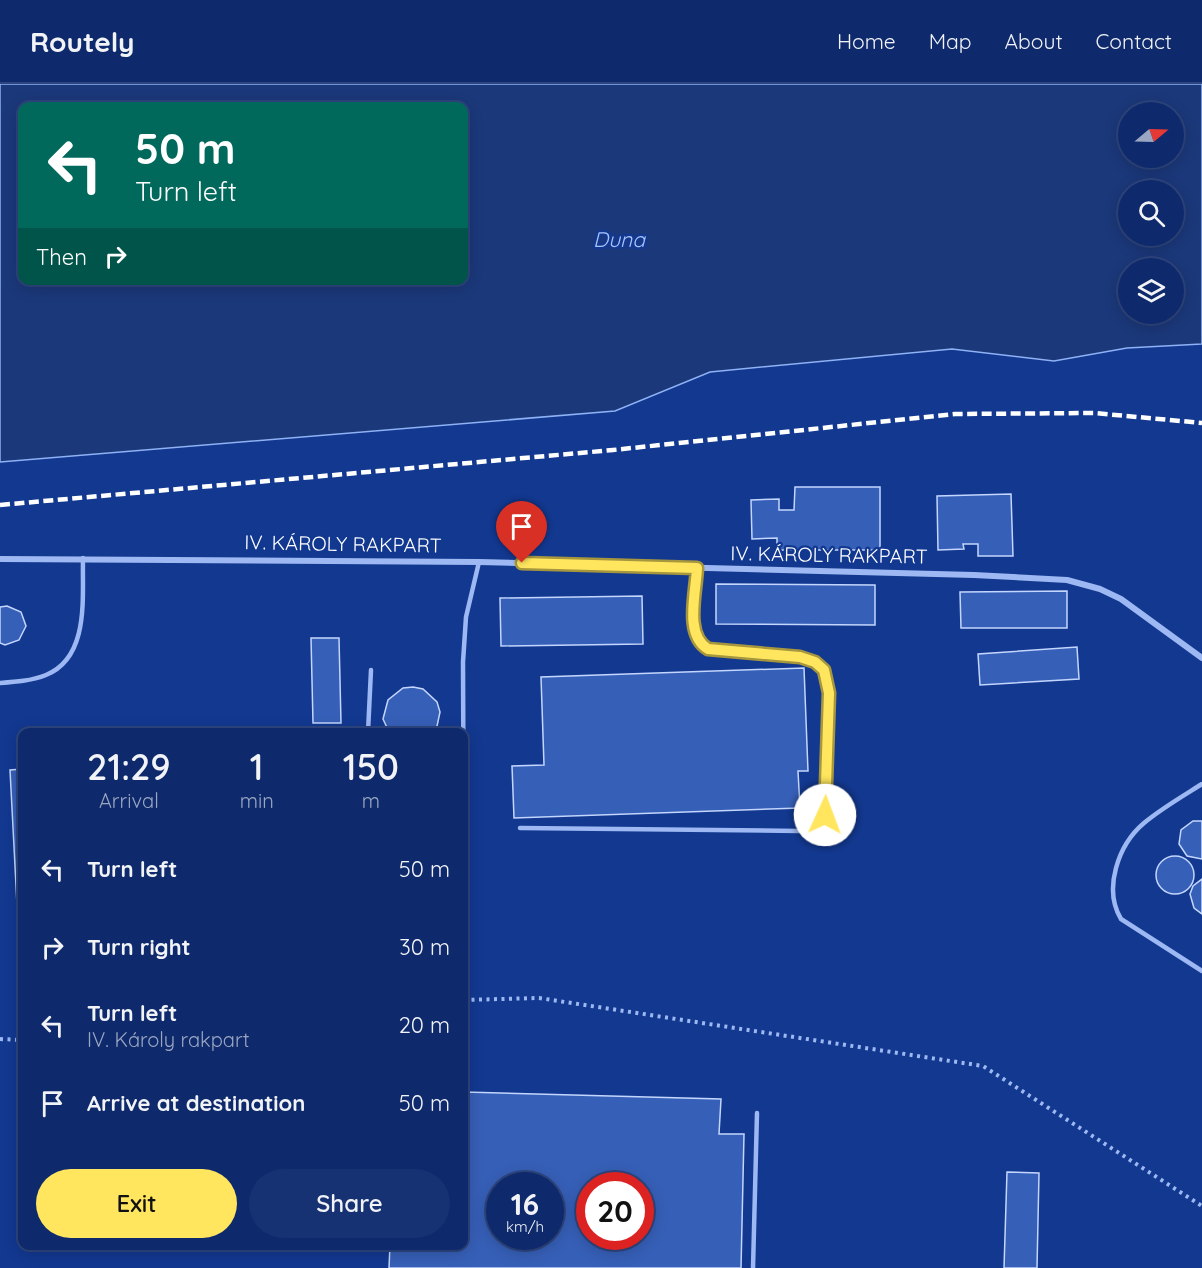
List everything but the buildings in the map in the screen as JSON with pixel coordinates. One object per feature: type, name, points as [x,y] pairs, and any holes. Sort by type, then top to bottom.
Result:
[{"type":"street","name":"IV. KÁROLY RAKPART","points":[[0,559],[478,562],[974,575],[1067,580],[1100,589],[1121,599],[1202,658]]},
{"type":"lane","points":[[0,683],[29,680],[48,675],[72,652],[80,633],[83,558]]},
{"type":"lane","points":[[463,728],[463,662],[466,617],[478,562]]},
{"type":"lane","points":[[520,828],[799,831],[819,826],[825,815],[829,693],[824,670],[815,662],[800,657],[708,649],[699,644],[693,630],[697,568]]},
{"type":"lane","points":[[368,728],[371,670]]},
{"type":"lane","points":[[1202,784],[1143,824],[1128,844],[1113,877],[1112,893],[1115,909],[1121,919],[1202,971]]},
{"type":"lane","points":[[753,1268],[757,1113]]},
{"type":"path","points":[[468,1000],[539,998],[983,1066],[1202,1206]]},
{"type":"path","points":[[0,1039],[18,1040]]},
{"type":"water","name":"Duna","points":[[0,84],[1202,84],[1202,344],[1127,348],[1054,361],[952,349],[710,372],[615,411],[0,462]]},
{"type":"railway","points":[[0,505],[613,450],[955,414],[1094,413],[1202,423]]},
{"type":"route","points":[[522,563],[697,568],[693,630],[699,644],[708,649],[800,657],[815,662],[824,670],[829,693],[825,815]]}]
